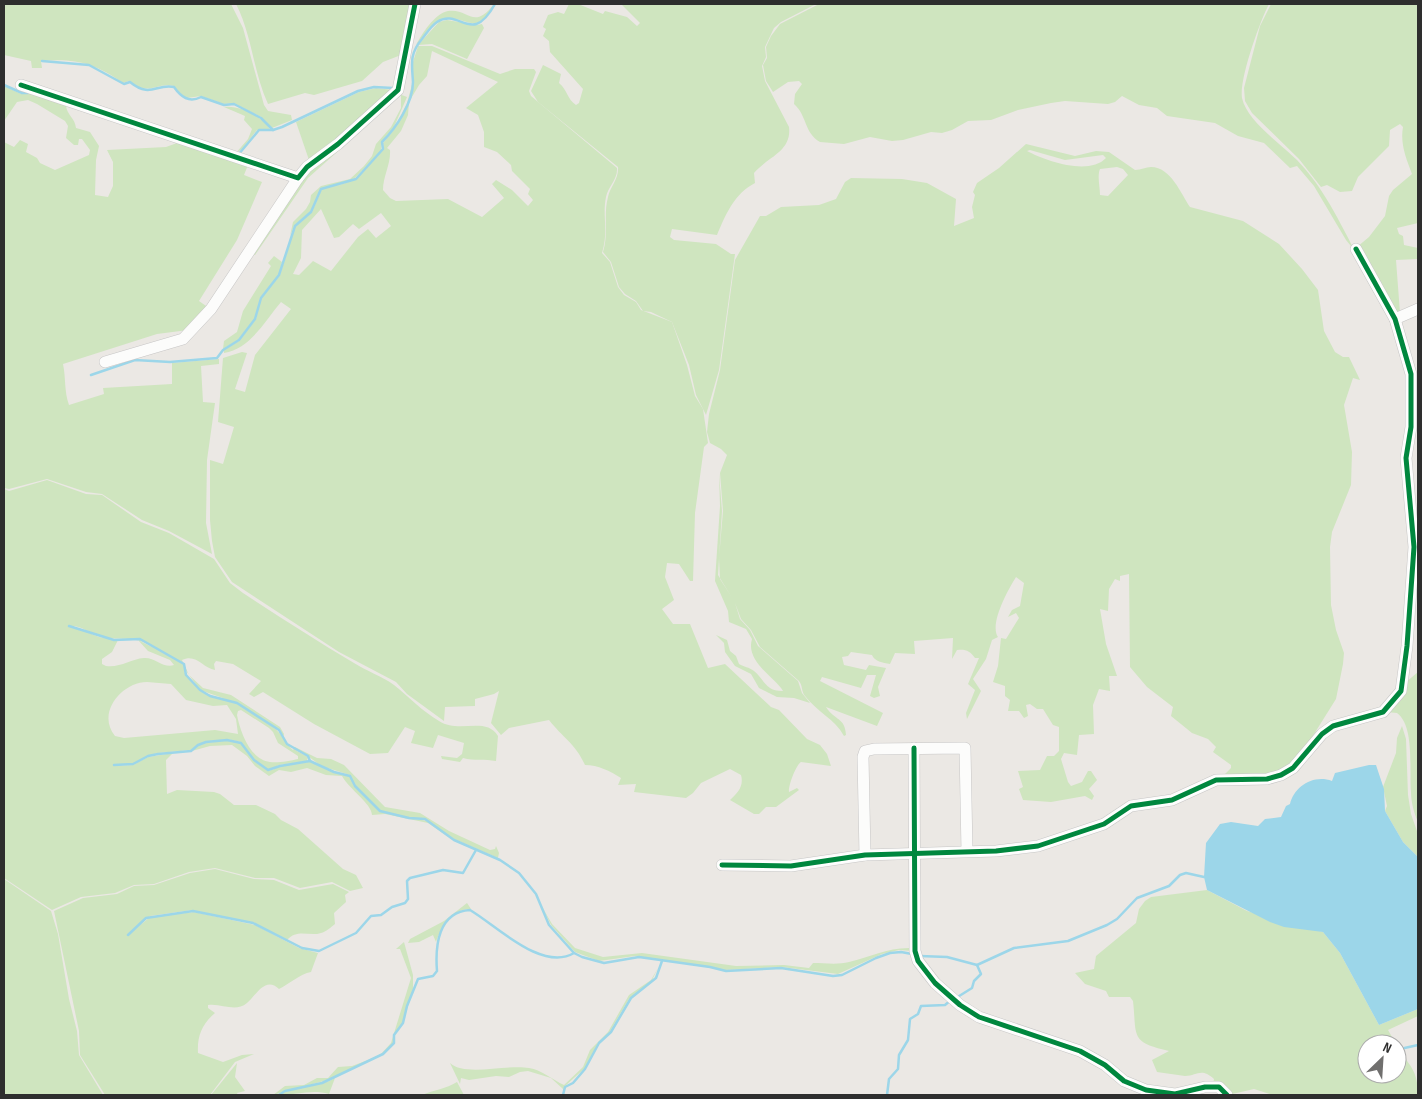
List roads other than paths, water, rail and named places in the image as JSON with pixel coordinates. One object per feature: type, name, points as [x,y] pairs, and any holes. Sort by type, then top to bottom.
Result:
[{"type":"street","points":[[105,362],[183,339],[211,309],[307,167],[338,144],[398,90],[416,4]]},
{"type":"street","points":[[21,85],[298,178]]},
{"type":"street","points":[[722,865],[791,866],[864,855],[996,851],[1038,846],[1104,824],[1131,806],[1172,800],[1216,780],[1267,779],[1281,775],[1293,768],[1322,734],[1342,722],[1378,715],[1397,697],[1404,683],[1414,547],[1406,458],[1412,418],[1410,374],[1395,319],[1356,248]]},
{"type":"street","points":[[1395,319],[1418,309]]},
{"type":"street","points":[[864,855],[863,757],[865,751],[914,748],[965,748],[967,851]]},
{"type":"street","points":[[914,748],[916,956],[928,976],[964,1008],[992,1022],[1080,1051],[1134,1086],[1176,1094],[1205,1087],[1219,1087],[1227,1095]]},
{"type":"water","points":[[1376,765],[1384,789],[1385,811],[1403,842],[1418,857],[1418,1009],[1379,1025],[1340,953],[1323,932],[1284,927],[1270,922],[1207,890],[1204,877],[1206,843],[1220,824],[1231,822],[1258,826],[1265,819],[1281,817],[1296,792],[1305,784],[1318,779],[1332,781],[1335,773]]},
{"type":"waterway","points":[[91,375],[135,360],[170,362],[217,358],[223,350],[239,340],[255,319],[261,298],[279,275],[295,226],[311,212],[321,189],[356,179],[383,149],[382,142],[393,130],[407,107],[413,82],[413,55],[427,32],[437,22],[445,19],[452,19],[472,25],[479,23],[487,17],[495,4]]},
{"type":"waterway","points":[[42,61],[89,65],[124,84],[130,82],[137,87],[148,90],[168,86],[174,87],[179,94],[189,99],[201,97],[224,105],[234,104],[261,118],[273,130]]},
{"type":"waterway","points":[[4,85],[22,93],[28,93]]},
{"type":"waterway","points":[[238,155],[259,130],[273,130],[282,127],[358,91],[374,87],[393,88]]},
{"type":"waterway","points":[[69,626],[114,640],[140,639],[184,664],[186,675],[200,690],[210,696],[237,703],[279,730],[287,744],[308,756],[310,761],[334,772],[350,776],[355,786],[380,811],[409,818],[425,819],[454,840],[500,860],[519,873],[536,894],[549,925],[574,953],[582,957],[604,963],[639,957],[726,971],[781,968],[833,976],[842,975],[890,953],[912,954]]},
{"type":"waterway","points":[[114,765],[133,764],[148,756],[191,751],[198,745],[206,742],[227,740],[241,743],[254,760],[268,770],[310,761]]},
{"type":"waterway","points":[[128,935],[146,918],[193,911],[253,923],[302,948],[319,951],[356,933],[371,916],[381,915],[392,907],[405,903],[408,899],[407,881],[410,878],[443,870],[463,873],[476,850]]},
{"type":"waterway","points":[[920,956],[947,957],[977,965],[1014,948],[1068,941],[1107,925],[1117,919],[1137,898],[1169,886],[1180,875],[1186,873],[1204,877]]},
{"type":"waterway","points":[[279,1095],[285,1091],[322,1083],[383,1054],[394,1043],[394,1035],[403,1023],[407,1006],[418,979],[433,976],[437,971],[438,941],[441,932],[451,917],[459,912],[470,910],[520,945],[548,957],[561,957],[574,953]]},
{"type":"waterway","points":[[563,1095],[565,1087],[573,1083],[585,1069],[599,1043],[611,1032],[631,998],[656,978],[662,961]]},
{"type":"waterway","points":[[956,998],[972,988],[974,981],[981,974],[977,965]]},
{"type":"waterway","points":[[887,1095],[889,1079],[898,1069],[899,1055],[908,1040],[910,1019],[918,1014],[921,1006],[945,1005],[951,1000]]},
{"type":"waterway","points":[[1407,1047],[1418,1045]]}]
